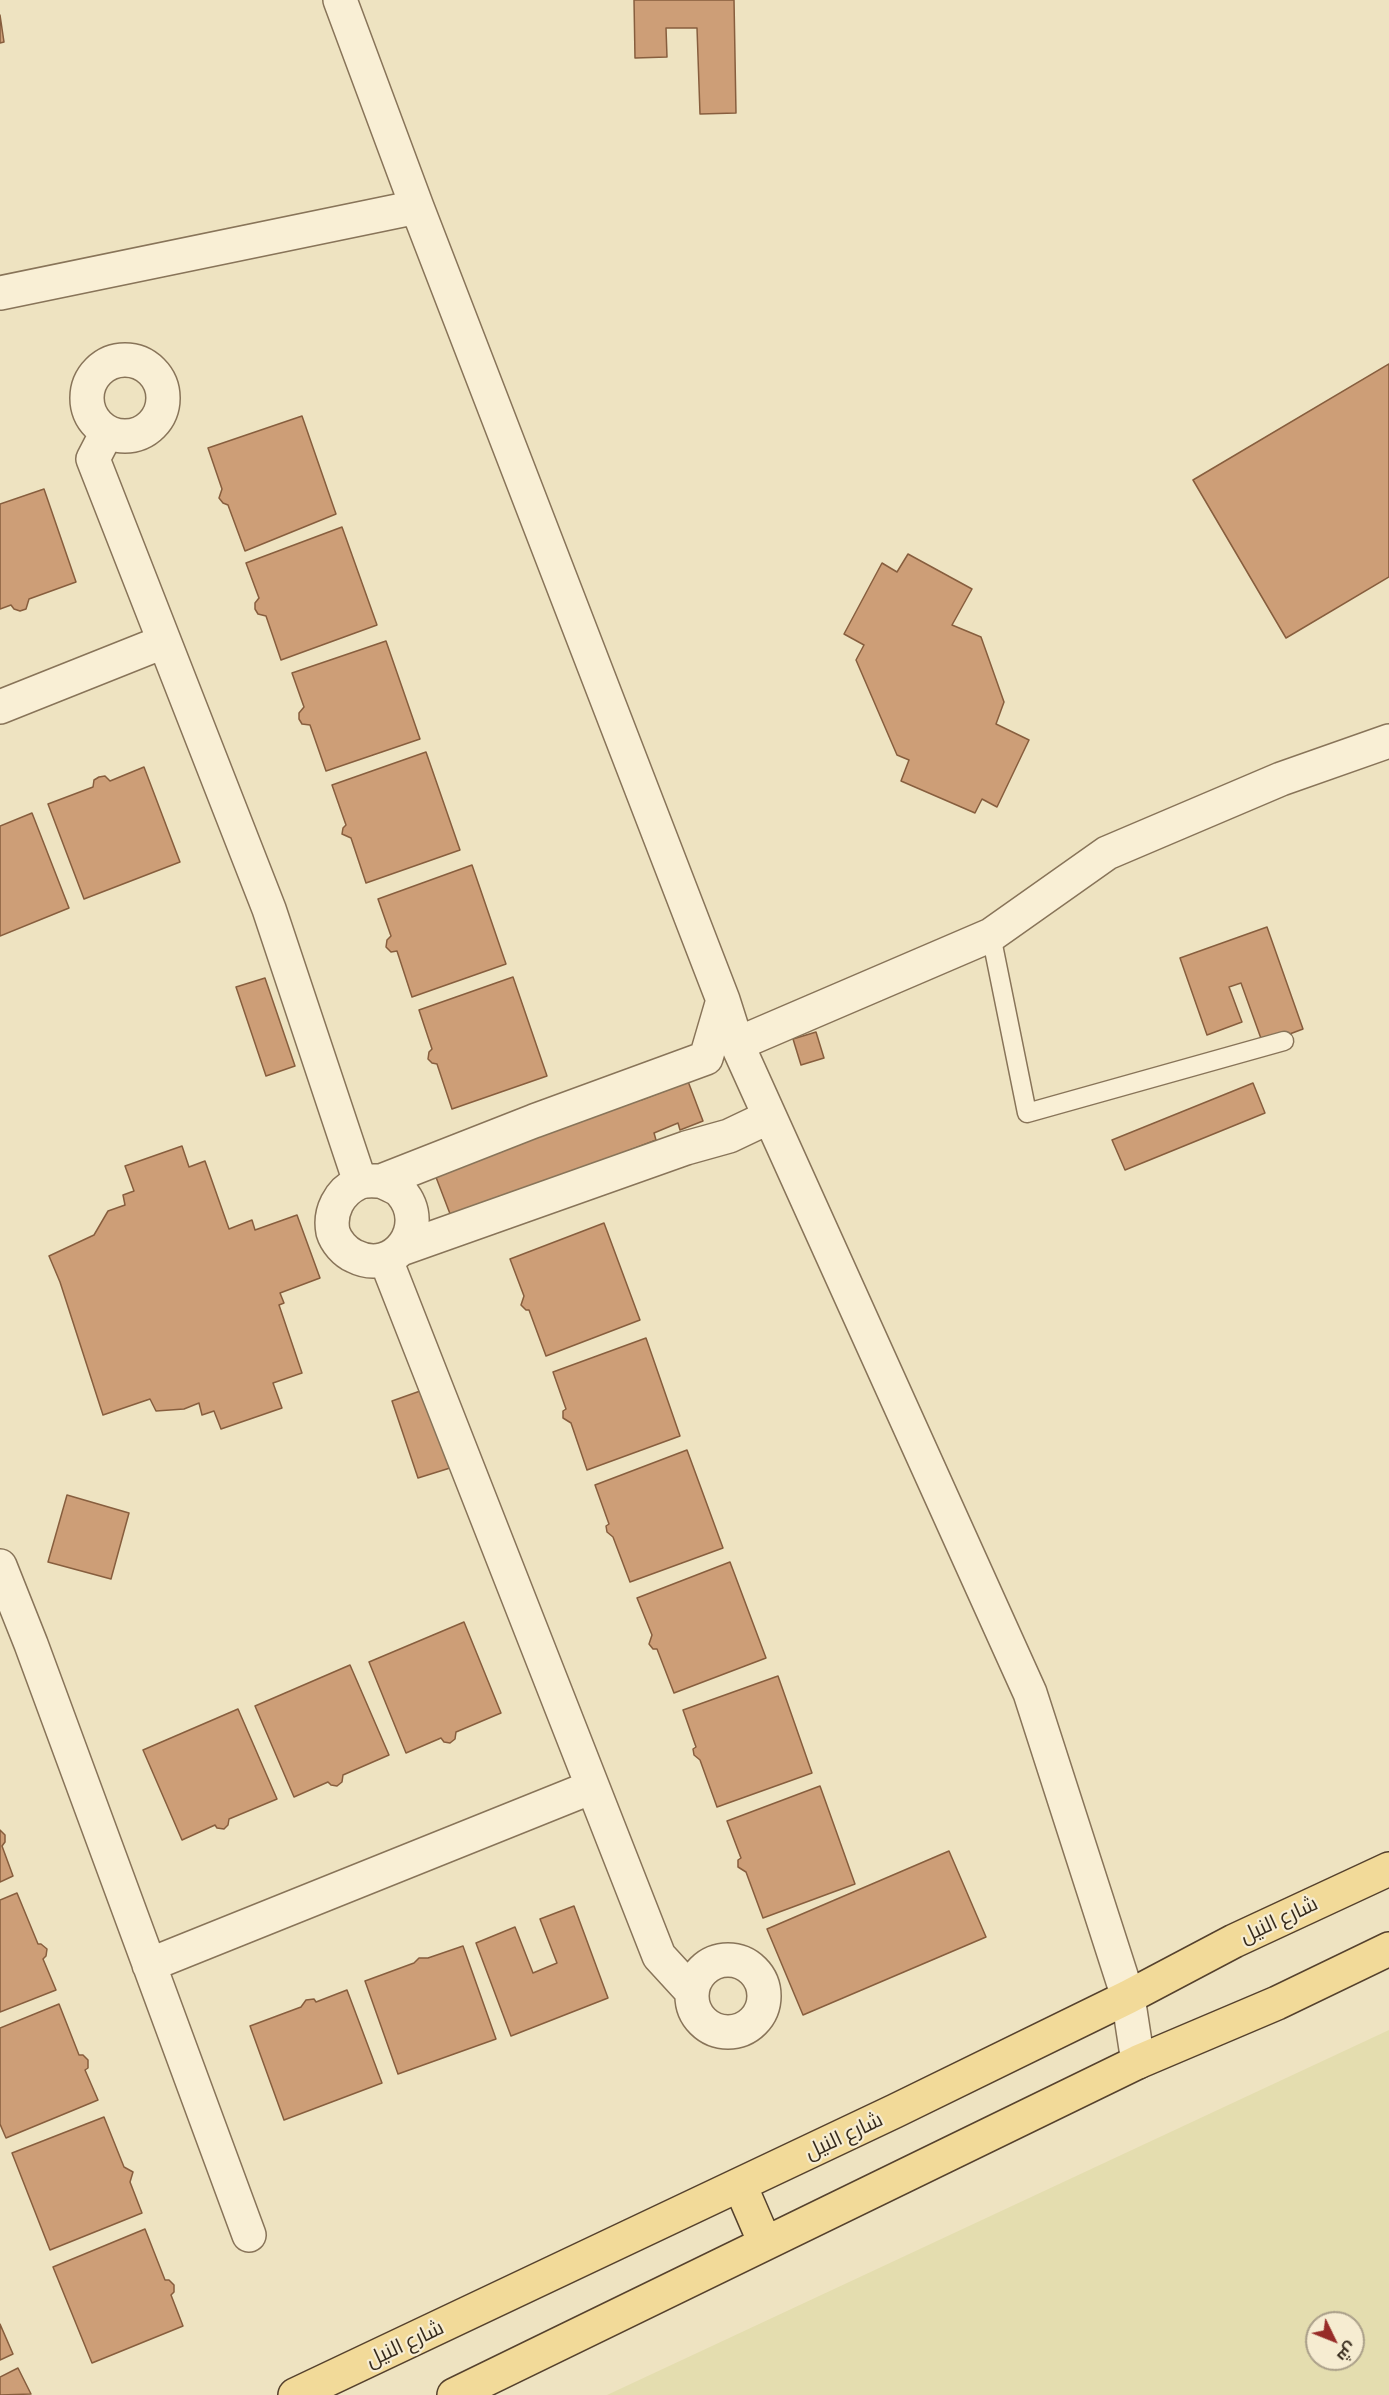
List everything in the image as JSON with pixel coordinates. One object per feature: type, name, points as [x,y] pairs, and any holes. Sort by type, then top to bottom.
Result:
[{"type":"main road","name":"شارع النيل","points":[[295,2395],[740,2185],[1128,1997],[1234,1941],[1389,1869]]},
{"type":"main road","points":[[454,2395],[1138,2062],[1277,2003],[1389,1949]]},
{"type":"main road","points":[[740,2185],[765,2243]]},
{"type":"street","points":[[340,0],[417,207],[723,1000],[737,1044],[1030,1693],[1128,1997],[1138,2062]]},
{"type":"street","points":[[0,292],[417,207]]},
{"type":"street","points":[[107,432],[93,459],[269,909],[370,1181]]},
{"type":"street","points":[[0,706],[163,642]]},
{"type":"street","points":[[737,1044],[991,935],[1107,853],[1281,779],[1389,741]]},
{"type":"street","points":[[723,1000],[706,1058],[370,1181],[342,1194],[332,1213],[333,1234],[345,1252],[364,1261],[395,1254],[686,1148],[729,1136],[769,1118]]},
{"type":"street","points":[[370,1181],[399,1190],[411,1207],[412,1228],[395,1254]]},
{"type":"street","points":[[395,1254],[592,1787],[659,1956],[692,1992]]},
{"type":"street","points":[[0,1566],[249,2235]]},
{"type":"street","points":[[149,1965],[592,1787]]},
{"type":"lane","points":[[991,935],[1027,1113],[1284,1041]]},
{"type":"shaded area","points":[[1389,2030],[1389,2395],[607,2395]]},
{"type":"building","points":[[634,0],[734,0],[736,113],[700,114],[697,28],[666,28],[667,57],[635,58]]},
{"type":"building","points":[[0,15],[4,42],[0,43]]},
{"type":"building","points":[[1389,364],[1389,577],[1286,638],[1193,480]]},
{"type":"building","points":[[302,416],[336,514],[245,551],[228,505],[219,498],[222,489],[208,448]]},
{"type":"building","points":[[44,489],[76,582],[29,599],[26,609],[20,611],[11,605],[0,609],[0,504]]},
{"type":"building","points":[[342,527],[377,625],[281,660],[266,616],[258,614],[255,609],[255,603],[259,598],[246,563]]},
{"type":"building","points":[[908,554],[972,589],[952,625],[981,637],[1004,702],[996,724],[1029,740],[997,807],[982,799],[975,813],[901,781],[909,760],[897,755],[856,660],[864,645],[844,634],[882,563],[897,572]]},
{"type":"building","points":[[386,641],[420,739],[326,771],[310,725],[302,724],[299,719],[299,713],[304,707],[292,673]]},
{"type":"building","points":[[426,752],[460,850],[366,883],[351,838],[342,834],[346,825],[332,785]]},
{"type":"building","points":[[144,767],[180,862],[84,899],[48,804],[93,787],[94,780],[99,777],[105,776],[110,781]]},
{"type":"building","points":[[32,813],[69,908],[0,936],[0,826]]},
{"type":"building","points":[[472,865],[506,964],[412,997],[397,951],[391,952],[386,947],[387,940],[391,936],[378,899]]},
{"type":"building","points":[[1267,927],[1303,1029],[1263,1044],[1241,983],[1229,987],[1242,1022],[1207,1035],[1180,958]]},
{"type":"building","points":[[513,977],[547,1076],[452,1109],[437,1064],[428,1059],[432,1049],[419,1010]]},
{"type":"building","points":[[265,978],[295,1066],[266,1076],[236,987]]},
{"type":"building","points":[[816,1032],[824,1058],[801,1065],[793,1039]]},
{"type":"building","points":[[686,1076],[703,1121],[680,1130],[678,1123],[654,1133],[656,1140],[452,1219],[434,1172],[638,1092],[641,1100],[667,1090],[664,1084]]},
{"type":"building","points":[[1253,1083],[1265,1113],[1125,1170],[1112,1140]]},
{"type":"building","points":[[182,1146],[189,1167],[205,1161],[229,1229],[252,1220],[255,1230],[297,1215],[320,1278],[280,1293],[284,1303],[279,1305],[302,1373],[273,1383],[282,1408],[221,1429],[214,1411],[202,1415],[199,1403],[184,1409],[156,1411],[150,1399],[103,1415],[60,1282],[49,1256],[94,1235],[108,1211],[125,1205],[123,1195],[134,1191],[125,1166]]},
{"type":"building","points":[[604,1223],[640,1320],[546,1356],[529,1310],[521,1305],[524,1296],[510,1259]]},
{"type":"building","points":[[646,1338],[680,1436],[587,1470],[571,1423],[563,1418],[563,1411],[566,1409],[553,1372]]},
{"type":"building","points":[[423,1390],[450,1468],[418,1478],[392,1401]]},
{"type":"building","points":[[687,1450],[723,1548],[630,1582],[613,1537],[607,1532],[606,1526],[609,1524],[595,1485]]},
{"type":"building","points":[[67,1495],[129,1513],[111,1579],[48,1562]]},
{"type":"building","points":[[730,1562],[766,1658],[674,1693],[657,1649],[653,1649],[649,1644],[652,1635],[637,1598]]},
{"type":"building","points":[[464,1622],[501,1713],[456,1732],[455,1739],[450,1743],[444,1742],[441,1738],[406,1753],[369,1662]]},
{"type":"building","points":[[350,1665],[389,1755],[343,1775],[342,1782],[337,1786],[328,1782],[294,1797],[255,1706]]},
{"type":"building","points":[[778,1676],[812,1773],[717,1807],[700,1760],[694,1755],[693,1749],[696,1747],[683,1710]]},
{"type":"building","points":[[238,1709],[277,1799],[229,1819],[224,1829],[217,1828],[215,1825],[182,1840],[143,1750]]},
{"type":"building","points":[[820,1786],[855,1884],[763,1918],[746,1872],[738,1867],[738,1860],[741,1858],[727,1821]]},
{"type":"building","points":[[0,1830],[5,1835],[5,1842],[2,1846],[13,1876],[0,1882]]},
{"type":"building","points":[[949,1851],[986,1937],[803,2015],[767,1929]]},
{"type":"building","points":[[17,1893],[38,1944],[47,1949],[43,1959],[56,1990],[0,2012],[0,1900]]},
{"type":"building","points":[[574,1906],[608,1998],[511,2036],[476,1943],[515,1927],[533,1973],[557,1963],[540,1919]]},
{"type":"building","points":[[463,1946],[496,2039],[398,2074],[365,1981],[414,1963],[419,1958],[428,1958]]},
{"type":"building","points":[[347,1990],[382,2083],[284,2120],[250,2026],[301,2007],[306,2000],[314,1999],[316,2002]]},
{"type":"building","points":[[59,2004],[79,2055],[83,2055],[88,2060],[88,2068],[85,2070],[98,2100],[6,2138],[0,2124],[0,2028]]},
{"type":"building","points":[[104,2117],[124,2167],[133,2172],[130,2182],[142,2213],[50,2250],[12,2153]]},
{"type":"building","points":[[145,2229],[165,2280],[169,2280],[174,2285],[174,2292],[171,2295],[183,2326],[92,2363],[53,2267]]},
{"type":"building","points":[[0,2324],[13,2354],[0,2360]]},
{"type":"building","points":[[18,2368],[31,2394],[0,2395],[0,2377]]}]
